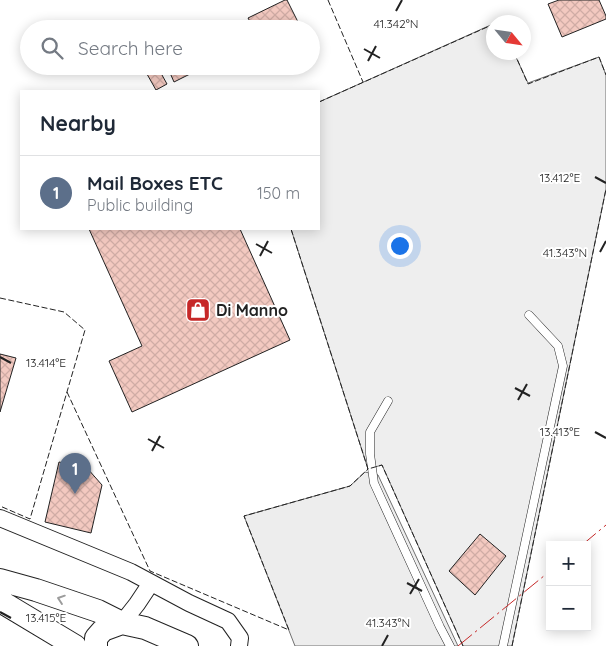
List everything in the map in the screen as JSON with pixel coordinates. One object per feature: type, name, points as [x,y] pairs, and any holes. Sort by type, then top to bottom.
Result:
[{"type":"main road","points":[[0,580],[98,611],[122,623],[145,628],[187,646]]},
{"type":"main road","points":[[0,601],[75,646]]},
{"type":"main road","points":[[96,646],[96,638],[103,630],[122,623]]},
{"type":"main road","points":[[40,626],[56,646]]},
{"type":"street","points":[[0,518],[131,572],[228,621],[240,638],[239,646]]},
{"type":"street","points":[[122,623],[151,583]]},
{"type":"lane","points":[[502,646],[564,366],[558,346],[529,315]]},
{"type":"lane","points":[[388,401],[370,432],[370,454],[374,483],[450,646]]},
{"type":"shaded area","points":[[486,27],[486,60],[517,60],[528,83],[599,57],[606,75],[606,189],[512,646],[463,646],[382,465],[368,469],[291,230],[320,230],[320,102]]},
{"type":"shaded area","points":[[365,472],[378,475],[458,646],[295,646],[244,516],[350,486]]},
{"type":"building","points":[[287,0],[297,20],[249,20],[248,18]]},
{"type":"building","points":[[559,0],[599,0],[606,19],[562,37],[548,4]]},
{"type":"building","points":[[148,75],[162,75],[167,84],[156,90]]},
{"type":"building","points":[[171,75],[188,75],[174,82]]},
{"type":"building","points":[[89,230],[240,230],[290,340],[132,412],[109,361],[142,346]]},
{"type":"building","points":[[0,354],[16,358],[0,412]]},
{"type":"building","points":[[59,462],[87,468],[102,485],[91,533],[45,522]]},
{"type":"building","points":[[480,534],[506,556],[475,595],[449,571]]},
{"type":"fence","points":[[328,0],[363,82]]},
{"type":"fence","points":[[320,102],[486,28]]},
{"type":"fence","points":[[518,60],[528,84],[599,57],[606,75]]},
{"type":"fence","points":[[512,646],[606,189]]},
{"type":"fence","points":[[291,230],[368,469],[382,465],[463,646]]},
{"type":"fence","points":[[0,298],[64,312],[85,330],[30,519],[0,506]]},
{"type":"fence","points":[[67,392],[150,571],[289,630],[244,516],[350,486],[368,469]]},
{"type":"power","points":[[587,541],[606,525]]},
{"type":"power","points":[[458,646],[546,574]]},
{"type":"place","name":"Di Manno","points":[[198,310]]},
{"type":"place","name":"Mail Boxes ETC","points":[[75,494]]}]
